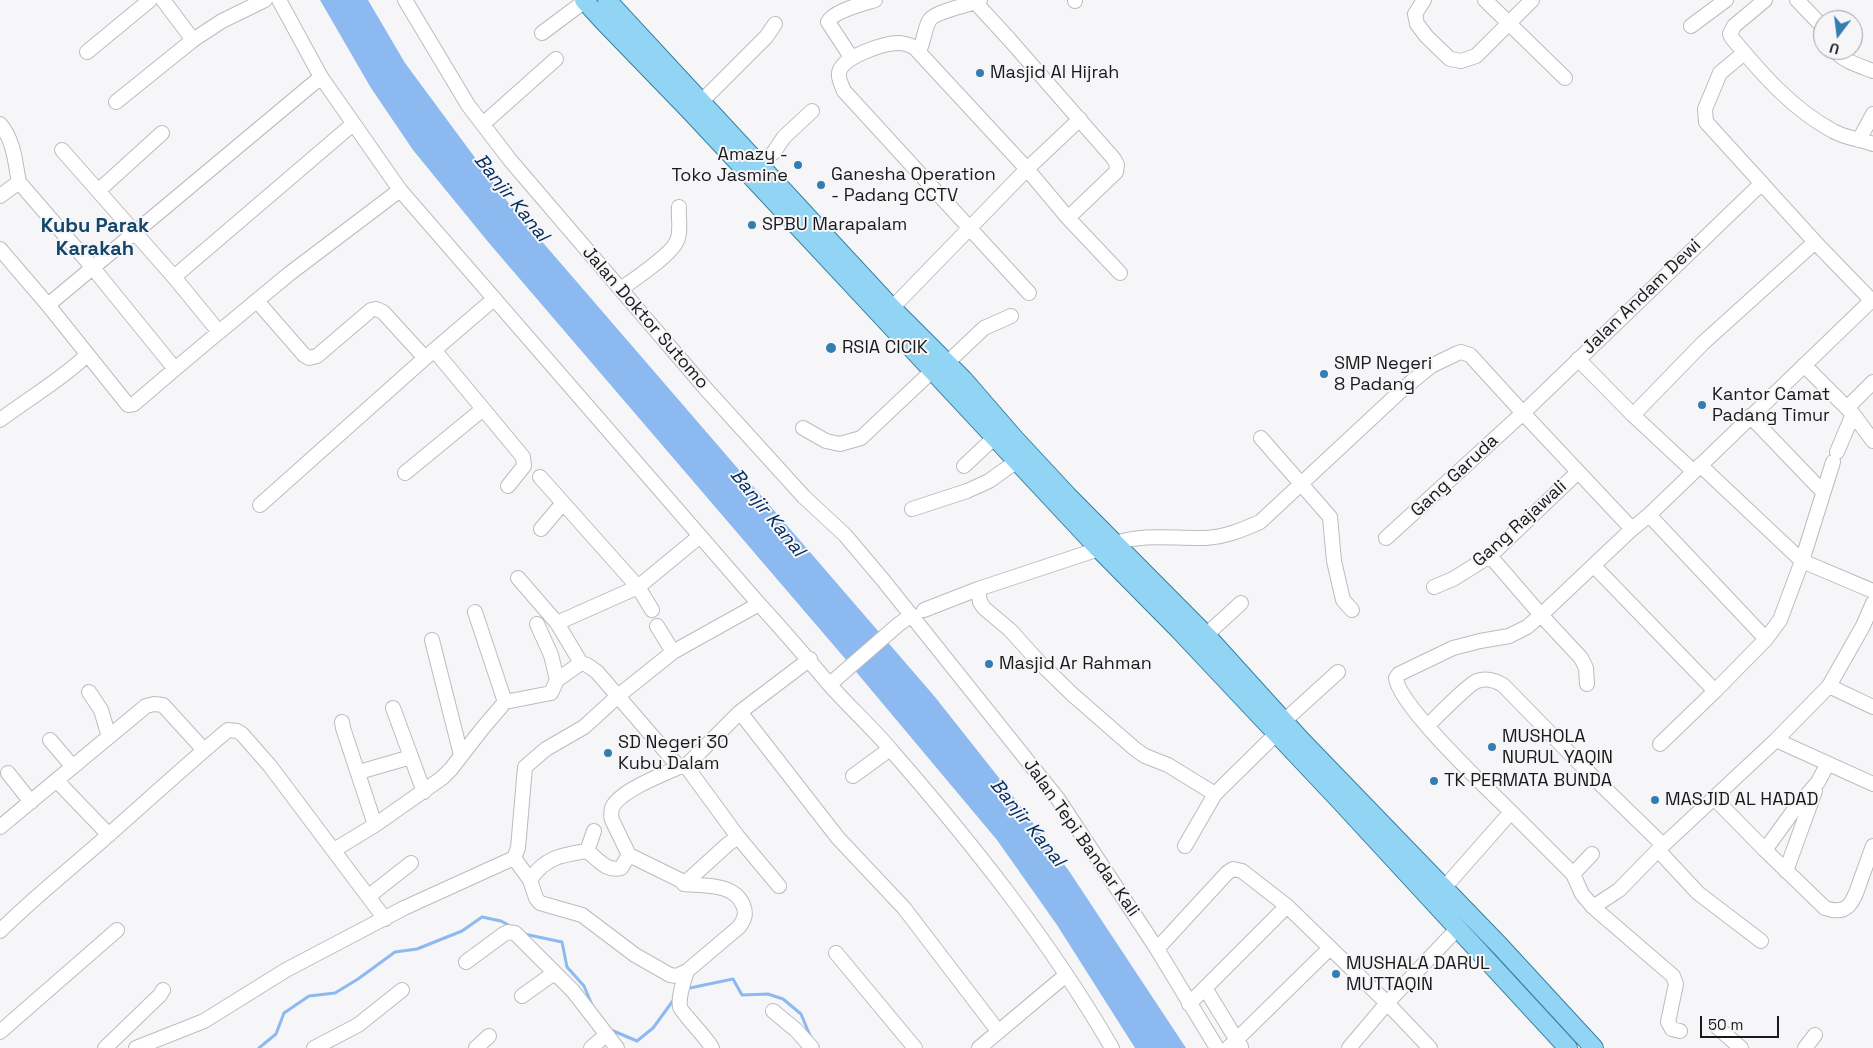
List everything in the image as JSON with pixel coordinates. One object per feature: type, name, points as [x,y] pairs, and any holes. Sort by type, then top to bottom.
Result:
[{"type":"main road","points":[[585,0],[603,22],[759,165],[892,308],[940,367]]},
{"type":"main road","points":[[607,0],[696,107],[957,385],[1116,543],[1185,625],[1347,799],[1457,929],[1568,1048]]},
{"type":"main road","points":[[957,385],[996,437],[1098,549],[1185,625],[1206,636],[1280,727]]},
{"type":"main road","points":[[1347,799],[1444,888],[1594,1048]]},
{"type":"main road","points":[[1553,1032],[1567,1019]]},
{"type":"street","points":[[87,52],[150,0]]},
{"type":"street","points":[[163,0],[193,40]]},
{"type":"street","points":[[116,102],[193,40],[222,21],[265,0]]},
{"type":"street","points":[[279,0],[321,77],[400,190],[759,604],[890,749],[994,874],[1066,975],[1112,1048]]},
{"type":"street","name":"Jalan Doktor Sutomo","points":[[405,0],[468,104],[510,160],[706,389],[791,483],[845,535],[918,613]]},
{"type":"street","points":[[542,33],[585,0]]},
{"type":"street","points":[[851,57],[828,22],[829,19],[835,14],[875,0]]},
{"type":"street","points":[[1424,0],[1415,14],[1417,24],[1427,37],[1450,59],[1456,61],[1476,56],[1532,0]]},
{"type":"street","points":[[1485,0],[1565,78]]},
{"type":"street","points":[[1691,26],[1726,0]]},
{"type":"street","points":[[1765,0],[1731,29],[1730,34],[1744,53],[1784,96],[1814,120],[1834,132],[1866,142],[1873,114]]},
{"type":"street","points":[[1797,0],[1813,17]]},
{"type":"street","points":[[919,51],[931,18],[977,1],[1080,119],[1117,165],[1116,172],[1068,218]]},
{"type":"street","points":[[696,107],[766,38],[775,24]]},
{"type":"street","points":[[1029,292],[968,228],[844,91],[839,78],[839,72],[851,57],[898,43],[914,47],[919,51],[1027,169],[1068,218],[1120,273]]},
{"type":"street","points":[[1680,1031],[1672,1029],[1668,1022],[1676,984],[1674,976],[1593,907],[1582,894],[1572,874],[1410,707],[1396,684],[1396,678],[1399,674],[1453,648],[1509,636],[1527,627],[1649,515],[1872,300],[1815,242],[1712,128],[1705,117],[1708,100],[1720,73],[1744,53]]},
{"type":"street","points":[[484,123],[556,59]]},
{"type":"street","points":[[1848,60],[1873,71]]},
{"type":"street","points":[[48,305],[321,77]]},
{"type":"street","points":[[759,165],[774,152],[784,137],[812,111]]},
{"type":"street","points":[[892,308],[968,228],[1080,119]]},
{"type":"street","points":[[0,124],[6,130],[11,142],[19,182],[93,268],[175,369]]},
{"type":"street","points":[[174,277],[353,124]]},
{"type":"street","points":[[98,190],[162,133]]},
{"type":"street","points":[[62,150],[174,277],[219,332]]},
{"type":"street","points":[[0,196],[19,182]]},
{"type":"street","name":"Jalan Andam Dewi","points":[[1523,412],[1762,183]]},
{"type":"street","points":[[0,249],[48,305],[126,404],[130,406],[257,301],[400,190]]},
{"type":"street","points":[[621,290],[652,266],[677,243],[679,236],[679,207]]},
{"type":"street","points":[[1633,415],[1703,343],[1815,242]]},
{"type":"street","points":[[260,505],[494,299]]},
{"type":"street","points":[[257,301],[304,355],[309,358],[317,356],[371,310],[376,309],[384,312],[430,354],[484,409],[523,457],[524,466],[508,486]]},
{"type":"street","points":[[803,428],[826,441],[840,444],[861,438],[984,328],[1011,316]]},
{"type":"street","points":[[1116,543],[1138,537],[1205,538],[1239,532],[1260,522],[1404,388],[1431,366],[1458,352],[1470,355],[1632,529]]},
{"type":"street","points":[[0,420],[39,394],[87,355]]},
{"type":"street","points":[[1578,359],[1633,415],[1802,561],[1873,591]]},
{"type":"street","points":[[1804,364],[1850,411],[1873,441]]},
{"type":"street","points":[[1660,744],[1766,639],[1780,620],[1802,561],[1850,411],[1873,382]]},
{"type":"street","points":[[405,473],[484,409]]},
{"type":"street","name":"Gang Garuda","points":[[1386,538],[1523,412]]},
{"type":"street","points":[[1750,416],[1823,492]]},
{"type":"street","points":[[964,466],[996,437]]},
{"type":"street","points":[[1261,438],[1330,517],[1334,561],[1342,600],[1352,610]]},
{"type":"street","points":[[912,509],[975,488],[989,481],[1017,461]]},
{"type":"street","name":"Gang Rajawali","points":[[1434,587],[1453,579],[1490,556],[1578,472]]},
{"type":"street","points":[[540,477],[638,587],[652,610]]},
{"type":"street","points":[[541,529],[563,503]]},
{"type":"street","points":[[1649,515],[1766,639]]},
{"type":"street","points":[[557,623],[638,587],[700,536]]},
{"type":"street","points":[[830,684],[899,624],[918,613],[978,589],[1098,549]]},
{"type":"street","points":[[1490,556],[1581,658],[1586,668],[1587,684]]},
{"type":"street","points":[[1594,566],[1715,691]]},
{"type":"street","points":[[518,578],[557,623],[581,663],[597,672],[682,767],[779,886]]},
{"type":"street","points":[[978,589],[980,602],[984,608],[1010,630],[1073,695],[1135,749],[1145,756],[1168,765],[1215,794]]},
{"type":"street","points":[[1206,636],[1241,603]]},
{"type":"street","points":[[1593,907],[1619,890],[1660,848],[1776,740],[1829,686],[1868,628],[1873,603]]},
{"type":"street","points":[[136,1048],[204,1021],[286,970],[404,908],[514,858],[518,848],[525,767],[546,749],[584,727],[618,696],[673,652],[759,604]]},
{"type":"street","points":[[475,612],[505,702]]},
{"type":"street","name":"Jalan Tepi Bandar Kali","points":[[918,613],[1058,799],[1157,949],[1217,1048]]},
{"type":"street","points":[[537,624],[551,655],[557,680]]},
{"type":"street","points":[[657,626],[673,652]]},
{"type":"street","points":[[432,640],[461,756]]},
{"type":"street","points":[[712,1048],[702,1033],[681,1010],[680,1000],[686,975],[740,927],[744,920],[745,910],[741,900],[733,892],[725,888],[684,884],[680,880],[629,855],[612,820],[612,807],[618,799],[635,788],[682,767],[740,712],[810,659]]},
{"type":"street","points":[[334,850],[424,792],[451,769],[505,702],[551,693],[557,680],[581,663]]},
{"type":"street","points":[[1185,846],[1215,794],[1280,727],[1338,672]]},
{"type":"street","points":[[1427,726],[1474,683],[1485,679],[1498,681],[1503,684],[1660,848],[1698,893],[1761,942]]},
{"type":"street","points":[[1829,686],[1873,707]]},
{"type":"street","points":[[89,692],[101,710],[109,738]]},
{"type":"street","points":[[0,827],[146,706],[154,704],[163,706],[204,750]]},
{"type":"street","points":[[393,708],[424,792]]},
{"type":"street","points":[[740,712],[838,838],[904,908],[998,1031]]},
{"type":"street","points":[[342,722],[375,825]]},
{"type":"street","points":[[0,931],[26,904],[109,835],[228,730],[237,730],[242,734],[270,766],[385,919]]},
{"type":"street","points":[[50,740],[73,767]]},
{"type":"street","points":[[1776,740],[1827,765],[1873,784]]},
{"type":"street","points":[[854,776],[890,749]]},
{"type":"street","points":[[359,772],[410,757]]},
{"type":"street","points":[[1786,870],[1818,782],[1827,765]]},
{"type":"street","points":[[8,774],[30,802]]},
{"type":"street","points":[[57,781],[109,835]]},
{"type":"street","points":[[1765,850],[1794,810],[1818,782]]},
{"type":"street","points":[[1714,798],[1825,908],[1840,910],[1846,908],[1854,899],[1873,846]]},
{"type":"street","points":[[1444,888],[1510,812]]},
{"type":"street","points":[[587,851],[594,831]]},
{"type":"street","points":[[684,884],[738,837]]},
{"type":"street","points":[[587,851],[606,867],[614,870],[621,868],[629,855]]},
{"type":"street","points":[[530,880],[543,864],[570,854],[587,851]]},
{"type":"street","points":[[1572,874],[1592,854]]},
{"type":"street","points":[[514,858],[530,880],[536,898],[544,906],[582,916],[635,955],[670,976],[686,975]]},
{"type":"street","points":[[369,896],[412,863]]},
{"type":"street","points":[[1157,949],[1221,879],[1233,869],[1242,871],[1287,906],[1387,1003],[1430,1048]]},
{"type":"street","points":[[1189,1004],[1287,906]]},
{"type":"street","points":[[1349,1048],[1387,1003],[1457,929]]},
{"type":"street","points":[[0,1032],[117,930]]},
{"type":"street","points":[[466,962],[504,934],[515,933],[573,991],[617,1048]]},
{"type":"street","points":[[1205,988],[1236,1045],[1330,948]]},
{"type":"street","points":[[836,952],[915,1048]]},
{"type":"street","points":[[522,996],[550,976],[557,975]]},
{"type":"street","points":[[979,1048],[1066,975]]},
{"type":"street","points":[[105,1048],[163,990]]},
{"type":"street","points":[[314,1048],[358,1025],[402,990]]},
{"type":"street","points":[[773,1011],[796,1030],[811,1047]]},
{"type":"street","points":[[1717,1027],[1741,1048]]},
{"type":"street","points":[[591,1048],[606,1035]]},
{"type":"street","points":[[1805,1048],[1815,1035]]},
{"type":"street","points":[[476,1048],[489,1036]]},
{"type":"water","name":"Banjir Kanal","points":[[320,0],[368,0],[405,63],[507,201],[935,697],[1003,783],[1069,871],[1186,1048],[1135,1048],[1057,925],[997,840],[842,655],[489,243],[413,150],[371,88]]},
{"type":"waterway","points":[[259,1048],[276,1034],[284,1013],[309,996],[335,993],[395,952],[417,949],[462,931],[482,917],[501,921],[512,927]]},
{"type":"waterway","points":[[524,934],[562,942],[567,967],[584,986],[592,1005]]},
{"type":"waterway","points":[[685,989],[733,979],[742,995],[768,994],[783,999],[801,1014],[811,1038]]},
{"type":"waterway","points":[[611,1030],[637,1041],[653,1028],[675,998]]},
{"type":"place","name":"Masjid Al Hijrah","points":[[980,73]]},
{"type":"place","name":"Amazy - Toko Jasmine","points":[[798,165]]},
{"type":"place","name":"Ganesha Operation - Padang CCTV","points":[[821,185]]},
{"type":"place","name":"SPBU Marapalam","points":[[752,225]]},
{"type":"place","name":"RSIA CICIK","points":[[831,348]]},
{"type":"place","name":"SMP Negeri 8 Padang","points":[[1324,374]]},
{"type":"place","name":"Kantor Camat Padang Timur","points":[[1702,405]]},
{"type":"place","name":"Masjid Ar Rahman","points":[[989,664]]},
{"type":"place","name":"MUSHOLA NURUL YAQIN","points":[[1492,747]]},
{"type":"place","name":"SD Negeri 30 Kubu Dalam","points":[[608,753]]},
{"type":"place","name":"TK PERMATA BUNDA","points":[[1434,781]]},
{"type":"place","name":"MASJID AL HADAD","points":[[1655,800]]},
{"type":"place","name":"MUSHALA DARUL MUTTAQIN","points":[[1336,974]]},
{"type":"district","name":"Kubu Parak Karakah","points":[[95,238]]}]
